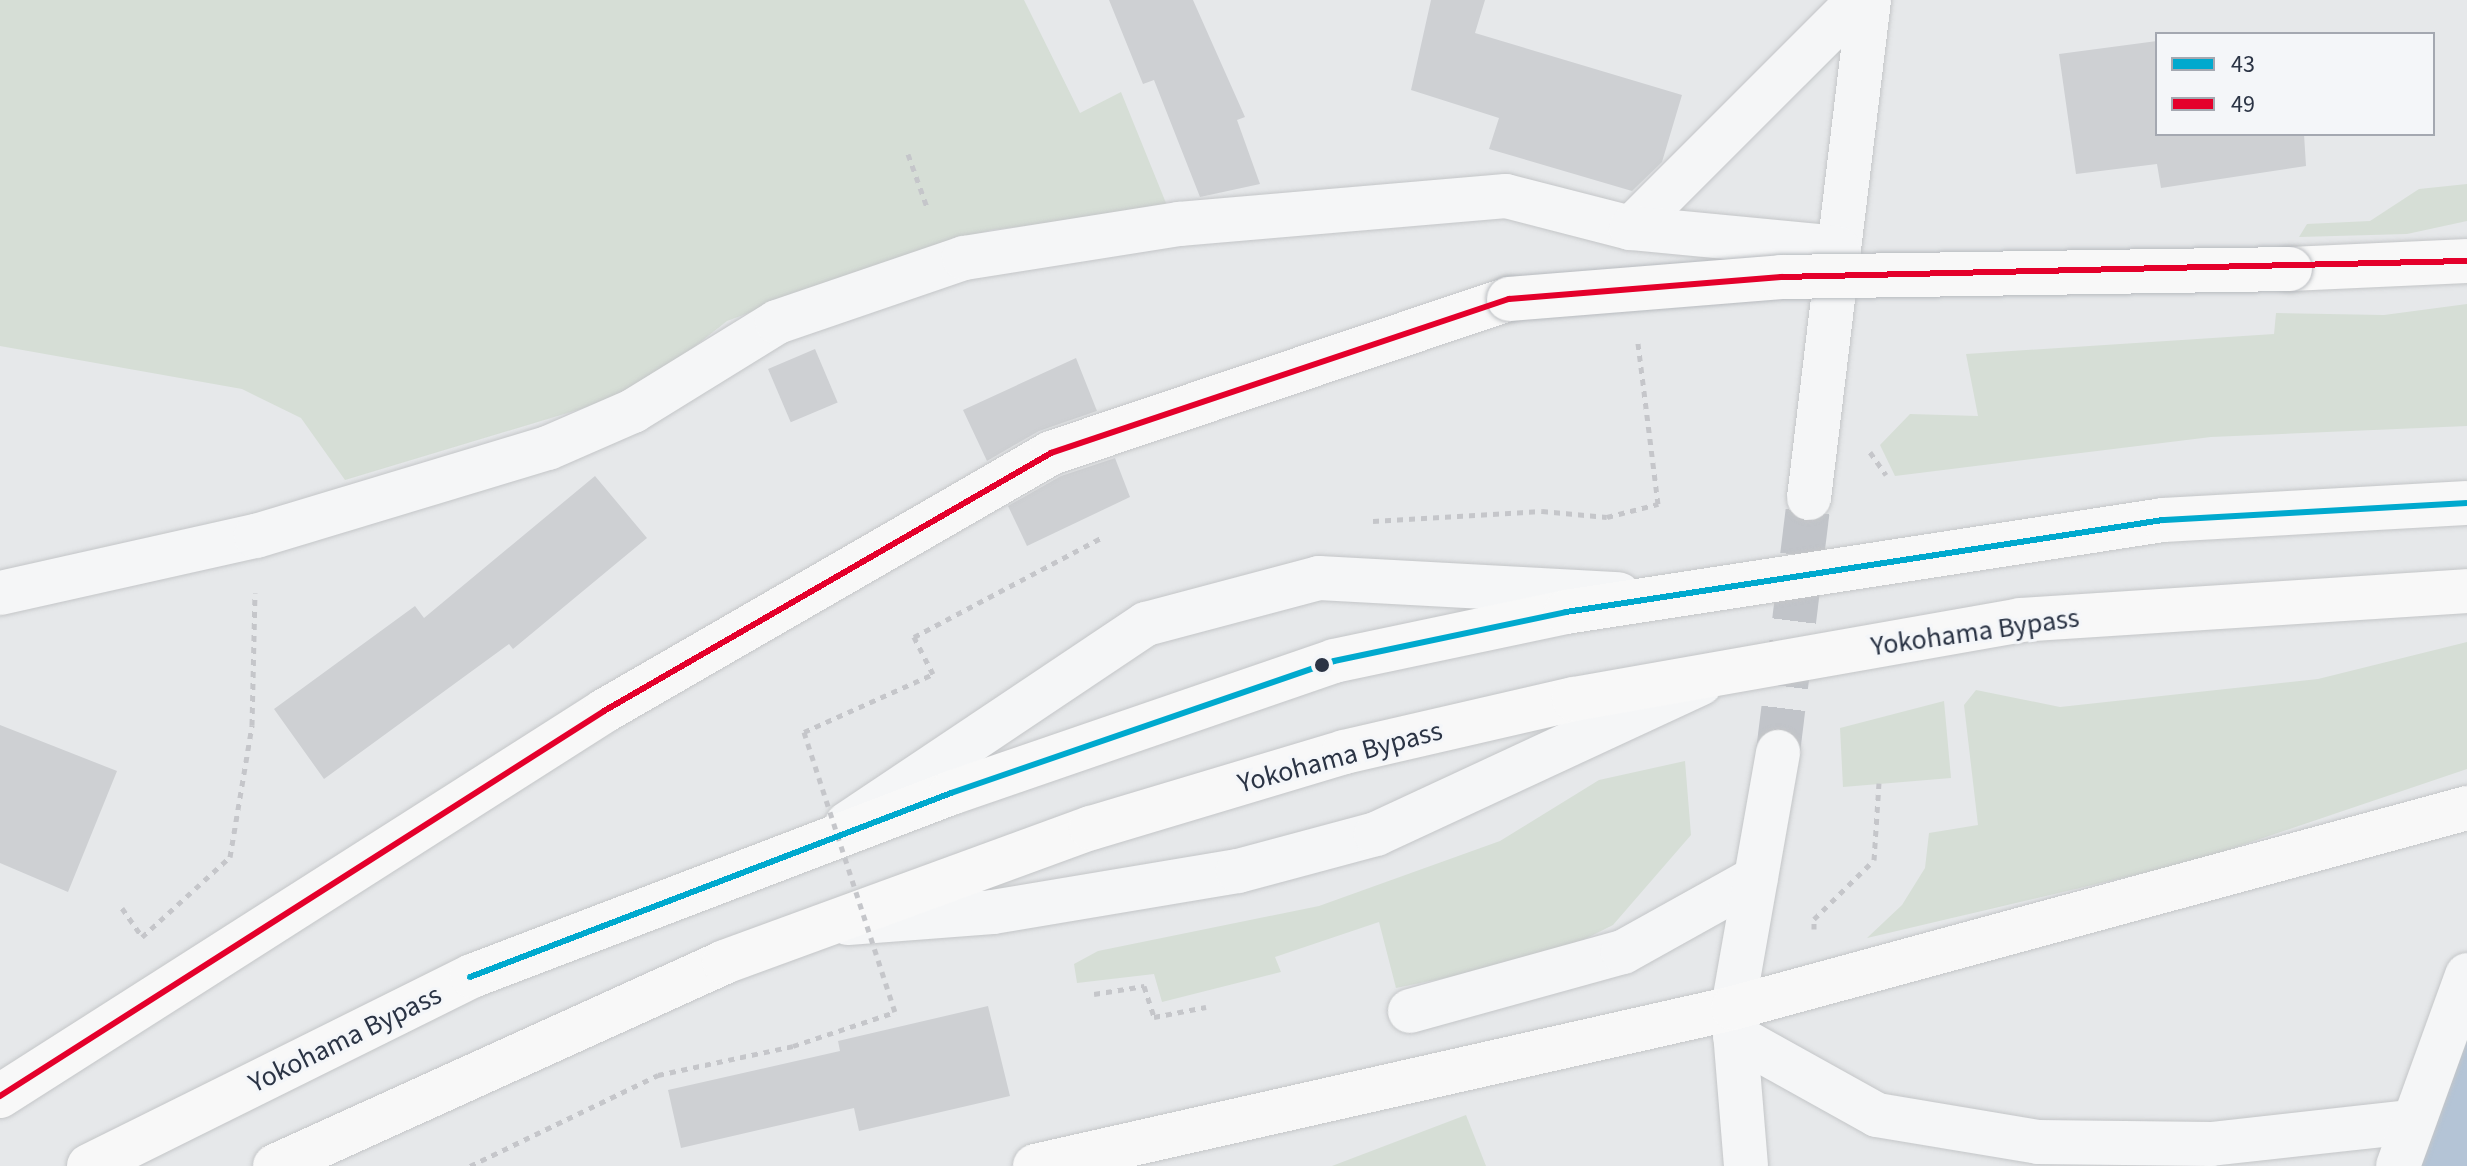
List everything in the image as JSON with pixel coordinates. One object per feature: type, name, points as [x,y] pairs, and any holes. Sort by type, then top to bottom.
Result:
[{"type":"highway","points":[[0,1096],[604,711],[1051,453],[1509,299],[1781,277],[2290,269],[2467,261]]},
{"type":"highway","name":"Yokohama Bypass","points":[[89,1166],[472,976],[826,840],[1334,661],[1671,597],[2163,520],[2467,503]]},
{"type":"highway","name":"Yokohama Bypass","points":[[275,1166],[724,962],[1091,828],[1344,752],[1721,674],[2020,620],[2467,591]]},
{"type":"highway","points":[[1035,1166],[1734,1022],[1814,986],[2467,808]]},
{"type":"street","points":[[1631,228],[1859,0]]},
{"type":"street","points":[[1809,498],[1869,0]]},
{"type":"street","points":[[0,593],[256,536],[548,448],[633,411],[777,322],[964,258],[1179,224],[1506,196],[1631,228],[1837,248]]},
{"type":"street","points":[[826,840],[1146,624],[1319,578],[1671,597]]},
{"type":"street","points":[[826,925],[1023,907],[1238,871],[1376,834],[1721,674]]},
{"type":"street","points":[[1746,1166],[1734,1022],[1778,752]]},
{"type":"street","points":[[1410,1011],[1623,952],[1756,878]]},
{"type":"street","points":[[1734,1022],[1877,1115],[2038,1142],[2213,1155],[2411,1154],[2467,975]]},
{"type":"path","points":[[1364,522],[1542,511],[1607,517],[1658,504],[1637,335]]},
{"type":"path","points":[[122,908],[142,937],[230,857],[252,725],[256,536]]},
{"type":"path","points":[[470,1166],[658,1075],[793,1046],[895,1012],[804,732],[933,674],[914,637],[1101,538]]},
{"type":"path","points":[[1814,986],[1814,919],[1874,860],[1879,783]]},
{"type":"path","points":[[1094,994],[1144,986],[1154,1017],[1206,1007]]},
{"type":"shaded area","points":[[0,0],[1024,0],[1080,113],[1121,92],[1168,208],[991,230],[874,266],[727,321],[637,392],[345,480],[301,418],[242,389],[0,346]]},
{"type":"shaded area","points":[[2467,184],[2467,221],[2407,234],[2299,237],[2307,224],[2370,221],[2419,189]]},
{"type":"shaded area","points":[[2467,304],[2467,426],[2211,437],[1895,476],[1880,445],[1910,414],[1978,416],[1966,354],[2274,334],[2276,313],[2384,315]]},
{"type":"shaded area","points":[[2467,642],[2467,769],[2195,861],[1867,938],[1902,905],[1925,868],[1929,833],[1978,825],[1964,705],[1976,690],[2060,707],[2318,679]]},
{"type":"shaded area","points":[[1944,701],[1951,778],[1843,787],[1840,728]]},
{"type":"shaded area","points":[[1685,761],[1691,835],[1613,925],[1551,956],[1396,988],[1379,922],[1275,957],[1281,972],[1162,1002],[1154,974],[1077,983],[1074,964],[1098,951],[1319,906],[1500,841],[1599,780]]},
{"type":"shaded area","points":[[1466,1115],[1486,1166],[1332,1166]]},
{"type":"building","points":[[1109,0],[1193,0],[1245,117],[1237,120],[1260,184],[1200,197],[1154,80],[1143,84]]},
{"type":"building","points":[[1431,0],[1485,0],[1475,33],[1682,95],[1662,162],[1632,191],[1489,149],[1499,118],[1411,90]]},
{"type":"building","points":[[2155,41],[2155,136],[2304,136],[2306,166],[2161,188],[2157,164],[2076,174],[2059,54]]},
{"type":"building","points":[[815,349],[838,402],[791,422],[768,369]]},
{"type":"building","points":[[1076,358],[1097,411],[1039,431],[987,461],[963,410]]},
{"type":"building","points":[[1115,458],[1130,497],[1027,546],[1008,506],[1061,476]]},
{"type":"building","points":[[595,476],[647,538],[513,649],[509,644],[324,779],[274,709],[415,606],[424,618]]},
{"type":"building","points":[[0,725],[117,771],[68,892],[0,863]]},
{"type":"building","points":[[988,1006],[1010,1096],[859,1131],[854,1108],[681,1148],[668,1090],[840,1051],[838,1041]]},
{"type":"waterway","points":[[2442,1166],[2467,1096]]},
{"type":"tunnel","points":[[1778,752],[1809,498]]},
{"type":"transit line","name":"49","points":[[0,1096],[604,711],[1051,453],[1509,299],[1781,277],[2467,261]]},
{"type":"transit line","name":"43","points":[[470,977],[951,793],[1334,661],[1566,612],[2163,520],[2467,503]]}]
